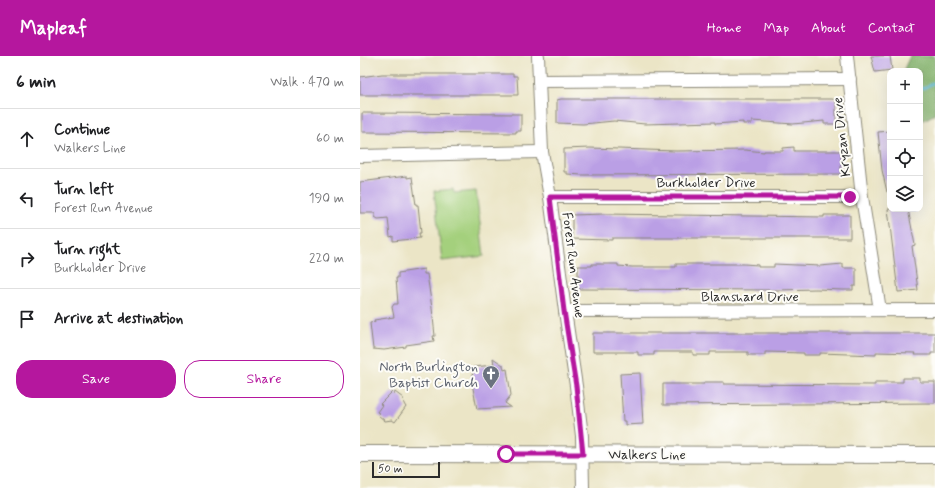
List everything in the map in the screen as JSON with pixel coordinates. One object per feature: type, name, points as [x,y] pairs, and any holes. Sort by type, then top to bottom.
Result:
[{"type":"main road","name":"Walkers Line","points":[[360,454],[935,455]]},
{"type":"street","name":"Forest Run Avenue","points":[[538,56],[542,152],[550,197],[564,311],[576,386],[583,454],[583,488]]},
{"type":"street","name":"Kryzan Drive","points":[[847,56],[862,197],[880,310]]},
{"type":"street","points":[[539,81],[850,79]]},
{"type":"street","points":[[360,156],[542,152]]},
{"type":"street","name":"Burkholder Drive","points":[[550,197],[862,197]]},
{"type":"street","name":"Blanshard Drive","points":[[564,311],[935,310]]},
{"type":"green space","points":[[910,56],[935,56],[935,114],[924,120],[923,68],[904,68]]},
{"type":"green space","points":[[453,189],[454,193],[476,191],[484,256],[442,261],[434,191]]},
{"type":"building","points":[[871,56],[890,56],[892,68],[887,68],[887,71],[875,72]]},
{"type":"building","points":[[382,74],[513,74],[513,76],[517,76],[518,95],[360,95],[360,77]]},
{"type":"building","points":[[832,99],[836,100],[836,124],[824,124],[824,121],[793,124],[752,121],[752,124],[743,124],[743,122],[715,124],[715,122],[645,124],[614,121],[583,124],[557,123],[557,100]]},
{"type":"building","points":[[362,113],[521,114],[521,131],[516,131],[516,133],[362,132]]},
{"type":"building","points":[[887,131],[887,192],[882,170],[878,132]]},
{"type":"building","points":[[794,147],[794,151],[841,151],[841,174],[582,175],[567,174],[567,172],[564,172],[564,149],[590,148],[676,151],[745,150],[764,152],[783,151],[783,148]]},
{"type":"building","points":[[407,176],[407,178],[412,177],[416,205],[418,205],[421,233],[419,233],[420,238],[393,241],[393,236],[390,237],[388,218],[378,219],[375,217],[375,213],[360,213],[360,182]]},
{"type":"building","points":[[888,212],[909,212],[915,245],[912,246],[918,290],[898,292]]},
{"type":"building","points":[[604,214],[824,217],[824,215],[850,215],[850,238],[572,239],[572,215]]},
{"type":"building","points":[[592,264],[618,264],[618,266],[632,267],[676,267],[676,264],[744,264],[758,265],[758,267],[774,267],[774,264],[820,266],[843,264],[843,268],[856,268],[856,286],[853,286],[853,290],[578,289],[578,266],[592,266]]},
{"type":"building","points":[[424,269],[424,274],[427,274],[432,308],[435,336],[433,336],[434,341],[384,350],[373,349],[370,323],[375,322],[374,320],[394,317],[392,307],[394,304],[398,304],[396,278],[398,278],[398,273]]},
{"type":"building","points":[[593,333],[935,333],[935,353],[931,353],[931,355],[876,352],[876,355],[820,353],[820,355],[804,355],[804,353],[765,352],[765,355],[748,355],[748,352],[710,352],[710,355],[693,355],[693,352],[654,352],[654,355],[638,355],[638,352],[593,352]]},
{"type":"building","name":"North Burlington Baptist Church","points":[[493,358],[503,365],[504,370],[507,369],[511,395],[505,403],[511,407],[477,409],[472,383],[473,367],[494,365]]},
{"type":"building","points":[[640,373],[643,424],[625,425],[625,421],[623,421],[620,374]]},
{"type":"building","points":[[903,378],[920,378],[920,382],[935,382],[935,403],[663,405],[663,384],[704,384],[704,382],[724,382],[724,384],[875,385],[875,382],[903,382]]},
{"type":"building","points":[[392,392],[394,394],[395,392],[403,398],[406,407],[395,422],[392,420],[385,421],[378,415],[379,413],[377,412],[382,405],[380,404]]},
{"type":"waterway","points":[[923,88],[935,82]]},
{"type":"place","name":"North Burlington Baptist Church","points":[[491,389]]},
{"type":"route","points":[[506,454],[583,454],[576,386],[564,311],[550,197],[850,197]]}]
